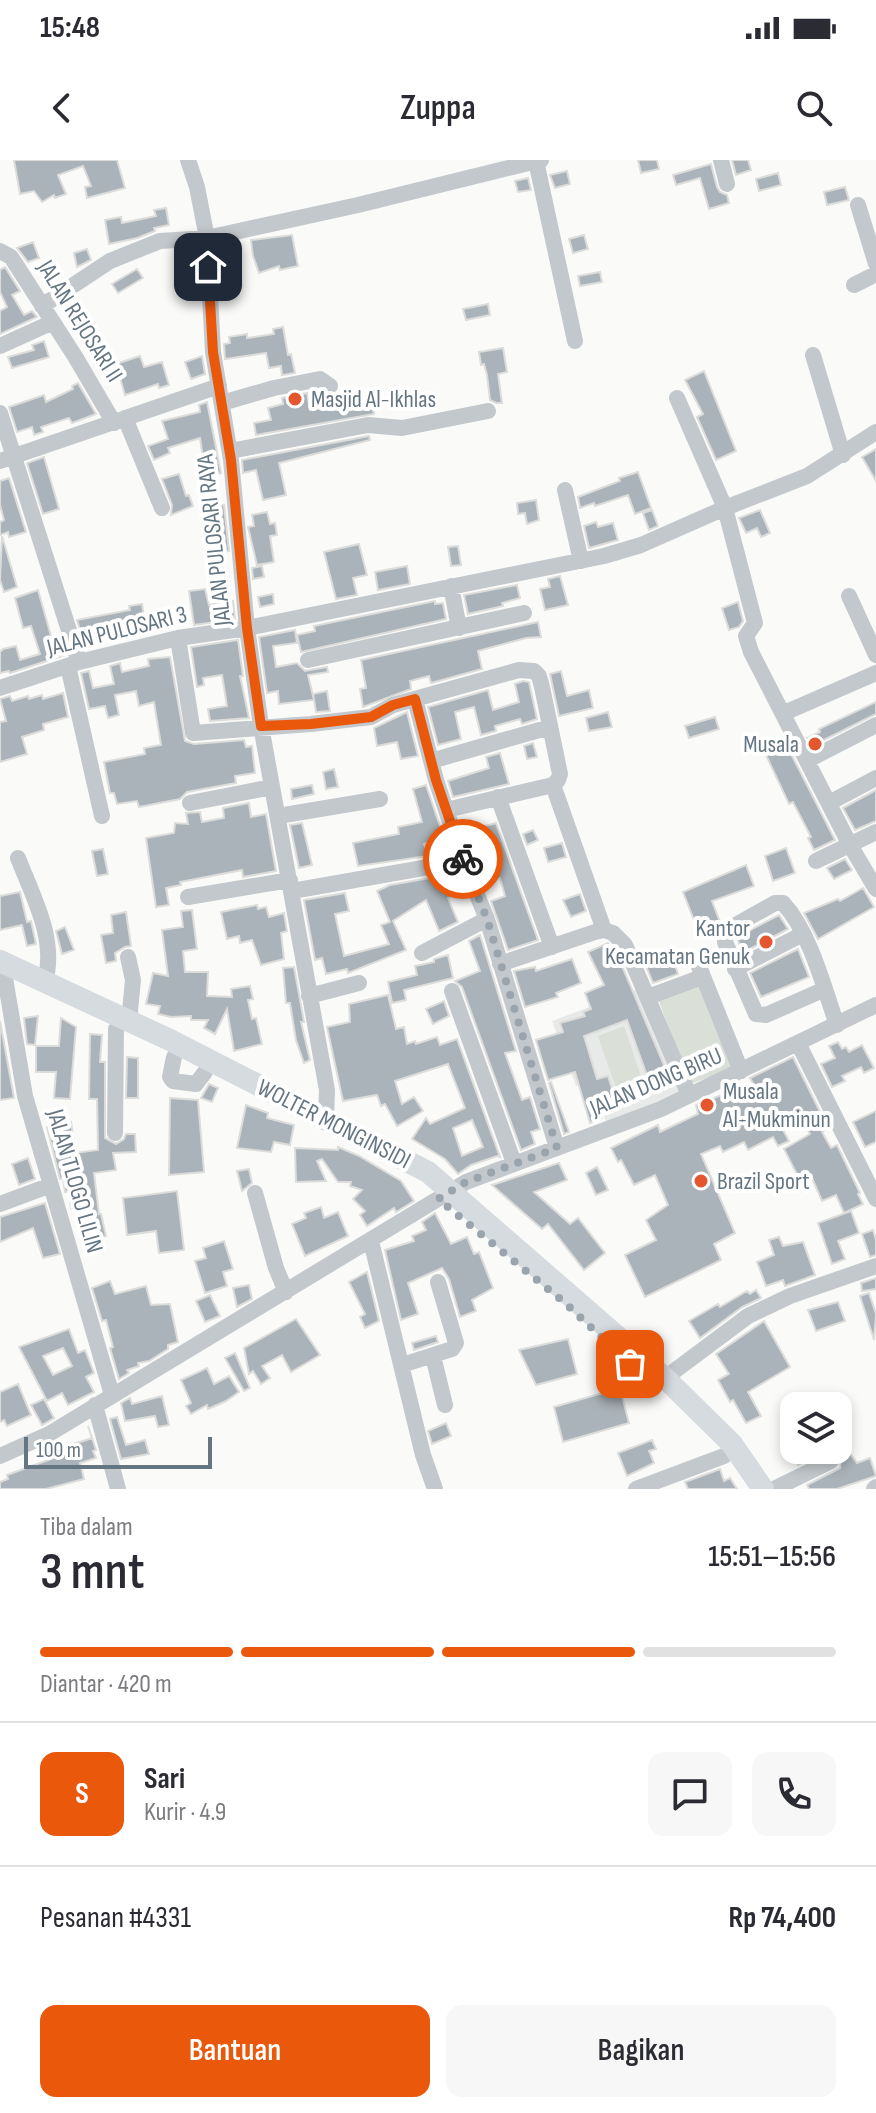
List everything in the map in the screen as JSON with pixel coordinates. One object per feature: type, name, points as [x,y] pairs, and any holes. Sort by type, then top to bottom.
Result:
[{"type":"main road","points":[[2,971],[45,982],[168,1049]]},
{"type":"main road","points":[[2,971],[122,1025]]},
{"type":"main road","name":"WOLTER MONGINSIDI","points":[[168,1049],[326,1119],[428,1172],[444,1195],[696,1426],[750,1489]]},
{"type":"main road","name":"WOLTER MONGINSIDI","points":[[168,1049],[205,1072],[444,1195],[665,1378],[732,1444],[763,1489]]},
{"type":"street","name":"JALAN PULOSARI RAYA","points":[[188,160],[207,238],[213,352],[230,451],[247,628],[261,726],[327,1090],[326,1119]]},
{"type":"street","points":[[721,160],[727,184]]},
{"type":"street","points":[[42,306],[110,261],[160,241],[207,238],[358,205],[495,165],[539,161],[575,341]]},
{"type":"street","points":[[858,205],[876,264]]},
{"type":"street","name":"JALAN REJOSARI II","points":[[0,251],[11,257],[120,420],[162,508]]},
{"type":"street","points":[[854,285],[876,274]]},
{"type":"street","points":[[0,346],[53,322]]},
{"type":"street","points":[[813,355],[843,455]]},
{"type":"street","points":[[7,458],[120,420],[220,395],[320,379],[330,386]]},
{"type":"street","points":[[677,398],[725,508],[755,623],[746,638],[850,845],[876,889]]},
{"type":"street","points":[[230,451],[368,425],[402,428],[488,411]]},
{"type":"street","points":[[0,413],[7,458],[73,664],[102,816]]},
{"type":"street","name":"JALAN PULOSARI 3","points":[[0,688],[73,664],[178,638],[247,628],[581,561],[641,545],[807,476],[876,432]]},
{"type":"street","points":[[565,490],[581,561]]},
{"type":"street","points":[[451,586],[459,628]]},
{"type":"street","points":[[849,596],[876,655]]},
{"type":"street","points":[[308,660],[524,613]]},
{"type":"street","points":[[178,638],[193,733],[371,717],[393,705],[519,670],[534,671],[539,676],[560,774],[553,785],[446,810]]},
{"type":"street","points":[[784,713],[876,673]]},
{"type":"street","points":[[415,699],[446,810],[487,919],[557,1148]]},
{"type":"street","points":[[808,760],[876,725]]},
{"type":"street","points":[[431,761],[550,727]]},
{"type":"street","points":[[829,803],[876,778]]},
{"type":"street","points":[[553,785],[604,930]]},
{"type":"street","points":[[190,803],[272,787]]},
{"type":"street","points":[[498,797],[552,947]]},
{"type":"street","points":[[278,816],[380,799]]},
{"type":"street","points":[[816,861],[876,832]]},
{"type":"street","points":[[18,858],[47,940],[50,965],[45,982]]},
{"type":"street","points":[[188,897],[463,861]]},
{"type":"street","points":[[825,989],[759,1015],[754,1011],[735,969],[725,942],[727,930],[775,903],[785,905],[803,934],[825,989],[837,1025]]},
{"type":"street","points":[[422,953],[487,919]]},
{"type":"street","points":[[500,964],[604,930],[613,933],[625,945],[689,1095]]},
{"type":"street","points":[[735,969],[803,934]]},
{"type":"street","points":[[115,1133],[122,1025],[133,980],[128,957]]},
{"type":"street","points":[[648,997],[700,970],[741,1071]]},
{"type":"street","name":"JALAN TLOGO LILIN","points":[[2,971],[25,1096],[112,1395]]},
{"type":"street","points":[[309,996],[359,983]]},
{"type":"street","points":[[452,991],[514,1163]]},
{"type":"street","name":"JALAN DONG BIRU","points":[[0,1456],[28,1446],[444,1195],[514,1163],[646,1115],[876,1005]]},
{"type":"street","points":[[798,1043],[876,1199]]},
{"type":"street","points":[[0,1204],[51,1185]]},
{"type":"street","points":[[255,1193],[286,1292]]},
{"type":"street","points":[[371,1241],[423,1455],[435,1489]]},
{"type":"street","points":[[665,1378],[748,1316],[790,1296],[876,1266]]},
{"type":"street","points":[[402,1365],[452,1349],[456,1343],[438,1282]]},
{"type":"street","points":[[433,1356],[445,1405]]},
{"type":"street","points":[[95,1405],[118,1489]]},
{"type":"street","points":[[636,1489],[724,1456]]},
{"type":"street","points":[[774,1489],[825,1464]]},
{"type":"shaded area","points":[[701,982],[734,1068],[690,1084],[658,999]]},
{"type":"shaded area","points":[[643,987],[682,1093],[606,1122],[591,1081],[576,1086],[552,1021]]},
{"type":"shaded area","points":[[624,1026],[646,1091],[620,1100],[598,1036]]},
{"type":"building","points":[[14,160],[117,160],[125,188],[87,198],[85,187],[91,186],[83,166],[58,175],[66,194],[55,198],[54,195],[42,202],[34,191],[20,194]]},
{"type":"building","points":[[638,160],[657,160],[659,169],[641,173]]},
{"type":"building","points":[[732,160],[748,160],[751,170],[736,175]]},
{"type":"building","points":[[711,164],[717,187],[727,195],[729,203],[709,209],[700,178],[676,185],[673,175]]},
{"type":"building","points":[[567,171],[570,184],[555,188],[550,175]]},
{"type":"building","points":[[778,173],[781,185],[759,191],[756,179]]},
{"type":"building","points":[[528,178],[531,190],[518,192],[515,181]]},
{"type":"building","points":[[845,187],[849,200],[827,205],[824,192]]},
{"type":"building","points":[[166,208],[169,225],[154,228],[155,231],[137,238],[109,244],[105,220],[121,217],[122,223],[156,216],[154,210]]},
{"type":"building","points":[[292,235],[298,266],[280,270],[279,266],[259,273],[251,240]]},
{"type":"building","points":[[584,235],[588,249],[573,253],[569,239]]},
{"type":"building","points":[[33,242],[39,258],[28,262],[17,248]]},
{"type":"building","points":[[87,249],[91,260],[77,267],[74,253]]},
{"type":"building","points":[[5,267],[20,291],[12,295],[24,315],[32,311],[37,317],[0,334],[0,311],[7,307],[0,292],[0,270]]},
{"type":"building","points":[[137,269],[143,278],[118,293],[112,284]]},
{"type":"building","points":[[600,272],[602,282],[580,286],[578,276]]},
{"type":"building","points":[[488,304],[490,315],[466,320],[463,309]]},
{"type":"building","points":[[283,327],[295,373],[282,375],[281,366],[269,368],[266,353],[225,359],[224,344],[230,343],[229,337],[274,334],[273,329]]},
{"type":"building","points":[[44,341],[49,357],[12,368],[8,357],[34,350],[32,345]]},
{"type":"building","points":[[503,348],[507,372],[498,374],[502,403],[496,403],[490,400],[487,375],[479,352]]},
{"type":"building","points":[[140,356],[144,367],[162,362],[169,385],[159,388],[158,384],[125,395],[116,364]]},
{"type":"building","points":[[202,356],[205,374],[191,379],[185,362]]},
{"type":"building","points":[[704,371],[736,451],[716,460],[697,417],[703,414],[685,380]]},
{"type":"building","points":[[78,383],[96,414],[72,423],[69,418],[41,427],[43,432],[34,435],[32,427],[17,432],[9,407],[44,395],[46,402],[73,389],[72,386]]},
{"type":"building","points":[[307,393],[310,410],[372,399],[374,414],[256,435],[254,423],[271,420],[268,408],[283,404],[282,398]]},
{"type":"building","points":[[207,402],[221,473],[206,477],[200,438],[168,448],[170,453],[154,460],[148,446],[168,439],[162,421],[200,412],[199,405]]},
{"type":"building","points":[[369,436],[370,440],[279,463],[286,495],[263,500],[256,470],[243,473],[242,460]]},
{"type":"building","points":[[876,449],[876,481],[862,457]]},
{"type":"building","points":[[44,457],[59,509],[43,514],[27,463]]},
{"type":"building","points":[[638,472],[651,508],[635,514],[628,495],[580,508],[578,497]]},
{"type":"building","points":[[179,474],[186,496],[189,495],[193,506],[171,515],[172,505],[162,479]]},
{"type":"building","points":[[9,478],[26,532],[9,537],[8,532],[0,535],[0,522],[4,520],[0,505],[0,481]]},
{"type":"building","points":[[536,500],[539,520],[527,524],[525,513],[518,514],[517,503]]},
{"type":"building","points":[[224,505],[229,551],[216,553],[214,537],[208,538],[204,508]]},
{"type":"building","points":[[652,510],[658,526],[649,530],[643,513]]},
{"type":"building","points":[[760,510],[770,533],[761,537],[757,528],[746,533],[739,518]]},
{"type":"building","points":[[267,512],[270,524],[275,523],[277,535],[270,536],[274,562],[257,565],[248,527],[254,526],[252,515]]},
{"type":"building","points":[[596,522],[598,527],[613,523],[618,540],[589,548],[584,526]]},
{"type":"building","points":[[2,536],[17,587],[4,592],[0,580]]},
{"type":"building","points":[[359,544],[367,575],[353,578],[357,595],[336,599],[324,552]]},
{"type":"building","points":[[458,546],[461,565],[451,566],[448,547]]},
{"type":"building","points":[[262,566],[264,577],[253,579],[252,568]]},
{"type":"building","points":[[407,566],[410,584],[378,590],[375,572]]},
{"type":"building","points":[[560,576],[568,605],[545,610],[540,589],[550,587],[548,579]]},
{"type":"building","points":[[517,585],[520,598],[502,603],[503,606],[468,614],[464,595]]},
{"type":"building","points":[[205,589],[209,605],[233,601],[235,619],[194,625],[189,591]]},
{"type":"building","points":[[38,590],[53,643],[61,641],[65,655],[10,673],[0,673],[0,652],[3,649],[16,646],[20,660],[40,654],[31,626],[23,628],[15,598]]},
{"type":"building","points":[[273,594],[274,604],[260,607],[258,597]]},
{"type":"building","points":[[435,601],[435,604],[443,603],[446,619],[301,652],[297,635],[315,631],[314,626]]},
{"type":"building","points":[[738,602],[743,621],[739,627],[729,630],[722,608]]},
{"type":"building","points":[[142,604],[146,630],[89,640],[91,648],[86,649],[77,620],[130,610],[129,606]]},
{"type":"building","points":[[538,622],[541,637],[478,651],[482,669],[431,683],[429,676],[410,681],[411,689],[363,707],[360,689],[366,688],[361,660]]},
{"type":"building","points":[[295,630],[297,643],[273,646],[276,667],[297,663],[305,671],[327,667],[328,672],[308,675],[314,700],[279,704],[278,691],[267,693],[259,637]]},
{"type":"building","points":[[238,640],[243,676],[240,676],[249,718],[210,721],[208,709],[227,706],[222,675],[203,678],[204,685],[197,687],[191,647]]},
{"type":"building","points":[[170,657],[185,741],[194,744],[244,740],[246,747],[252,746],[255,773],[235,776],[236,783],[187,792],[180,799],[139,807],[137,801],[117,804],[114,793],[110,793],[104,762],[145,754],[144,748],[161,745],[154,702],[139,706],[136,691],[115,695],[119,715],[108,718],[105,706],[89,709],[81,673],[89,671],[93,688],[114,684],[110,666],[120,663],[122,672],[149,666],[148,659]]},
{"type":"building","points":[[561,671],[567,696],[589,690],[593,708],[559,716],[550,674]]},
{"type":"building","points":[[529,682],[537,719],[522,724],[520,719],[495,726],[496,731],[481,735],[474,707],[455,712],[461,739],[438,745],[428,707],[488,690],[493,710],[519,702],[515,684]]},
{"type":"building","points":[[327,691],[330,711],[316,712],[313,694]]},
{"type":"building","points":[[63,693],[68,717],[43,724],[44,730],[22,737],[27,754],[0,762],[0,722],[6,721],[0,699],[10,696],[12,701],[42,695],[43,699]]},
{"type":"building","points":[[876,702],[876,714],[812,746],[807,738],[820,732],[819,729]]},
{"type":"building","points":[[407,712],[418,756],[401,759],[397,742],[377,746],[374,728]]},
{"type":"building","points":[[608,712],[612,727],[589,731],[586,718]]},
{"type":"building","points":[[715,717],[719,729],[689,738],[685,726]]},
{"type":"building","points":[[533,743],[537,757],[527,759],[524,746]]},
{"type":"building","points":[[787,746],[835,840],[814,850],[808,838],[811,837],[793,802],[789,804],[766,755]]},
{"type":"building","points":[[500,753],[509,784],[453,797],[448,781],[489,768],[486,757]]},
{"type":"building","points":[[334,769],[338,787],[326,789],[323,772]]},
{"type":"building","points":[[312,785],[314,794],[292,799],[291,789]]},
{"type":"building","points":[[426,785],[444,838],[424,844],[428,856],[358,866],[353,843],[399,834],[398,827],[422,822],[413,789]]},
{"type":"building","points":[[876,790],[876,821],[855,830],[843,808]]},
{"type":"building","points":[[249,803],[251,817],[266,814],[276,871],[243,877],[242,870],[180,882],[181,885],[166,888],[169,905],[156,907],[146,838],[174,833],[175,823],[188,824],[186,813],[200,812],[202,822],[224,818],[223,808]]},
{"type":"building","points":[[302,823],[312,865],[299,868],[290,825]]},
{"type":"building","points":[[496,823],[538,940],[508,950],[491,901],[505,896],[500,878],[484,882],[470,846],[482,843],[478,828]]},
{"type":"building","points":[[533,830],[538,840],[527,845],[523,834]]},
{"type":"building","points":[[562,843],[566,857],[548,862],[544,848]]},
{"type":"building","points":[[786,848],[795,873],[773,881],[765,856]]},
{"type":"building","points":[[103,849],[108,874],[97,876],[92,851]]},
{"type":"building","points":[[845,859],[852,870],[834,879],[827,868]]},
{"type":"building","points":[[746,865],[754,886],[712,901],[720,922],[716,932],[701,938],[683,892]]},
{"type":"building","points":[[452,874],[454,879],[458,877],[463,890],[448,898],[458,922],[439,931],[426,900],[393,921],[406,950],[348,973],[347,969],[326,974],[322,958],[315,960],[304,900],[345,893],[349,911],[335,914],[344,956],[389,944],[381,925],[390,922],[377,891],[390,885]]},
{"type":"building","points":[[863,888],[874,907],[818,939],[804,913],[838,899],[840,901]]},
{"type":"building","points":[[20,892],[36,944],[27,946],[22,925],[0,930],[0,896]]},
{"type":"building","points":[[580,894],[586,911],[571,917],[563,900]]},
{"type":"building","points":[[257,905],[258,909],[266,907],[269,917],[284,913],[287,931],[281,933],[284,959],[261,965],[252,940],[240,943],[239,936],[227,939],[221,912]]},
{"type":"building","points":[[192,910],[197,949],[183,951],[185,972],[208,972],[207,996],[232,997],[231,989],[250,986],[253,999],[248,1000],[262,1044],[234,1051],[227,1009],[215,1034],[204,1028],[208,1020],[158,1014],[160,1006],[146,1004],[153,973],[168,976],[162,930],[183,927],[181,911]]},
{"type":"building","points":[[126,912],[131,946],[115,953],[116,961],[106,963],[101,935],[113,933],[111,915]]},
{"type":"building","points":[[779,915],[788,929],[742,953],[737,937]]},
{"type":"building","points":[[65,927],[74,950],[62,954],[56,931]]},
{"type":"building","points":[[480,935],[516,1051],[505,1053],[522,1100],[530,1097],[540,1129],[531,1132],[535,1144],[521,1150],[462,987],[455,981],[480,971],[469,941]]},
{"type":"building","points":[[608,943],[619,967],[622,966],[672,1084],[653,1092],[627,1020],[584,1036],[597,1079],[608,1076],[617,1105],[599,1111],[602,1118],[590,1123],[575,1072],[548,1080],[536,1040],[563,1032],[560,1023],[585,1016],[583,1012],[591,1009],[585,993],[604,985],[588,952]]},
{"type":"building","points":[[798,949],[809,977],[761,997],[750,973]]},
{"type":"building","points":[[448,955],[453,978],[404,990],[406,1000],[392,1003],[388,982],[417,975],[415,966]]},
{"type":"building","points":[[672,957],[678,974],[653,983],[646,966]]},
{"type":"building","points":[[572,959],[581,983],[556,993],[558,997],[525,1007],[514,971],[535,967],[536,971]]},
{"type":"building","points":[[294,967],[304,1022],[301,1022],[310,1060],[304,1063],[296,1040],[290,1003],[286,1003],[283,968]]},
{"type":"building","points":[[388,995],[396,1029],[404,1027],[407,1044],[437,1037],[440,1045],[457,1039],[500,1157],[471,1165],[458,1174],[445,1159],[412,1139],[426,1118],[430,1124],[465,1108],[448,1064],[395,1081],[402,1104],[414,1097],[423,1111],[397,1126],[385,1104],[381,1106],[377,1095],[343,1101],[327,1027],[350,1022],[349,1004]],"holes":[[[472,1120],[483,1147],[462,1156],[453,1128]]]},
{"type":"building","points":[[444,1001],[449,1016],[433,1024],[426,1009]]},
{"type":"building","points":[[38,1016],[35,1045],[27,1044],[24,1018]]},
{"type":"building","points":[[61,1018],[76,1027],[70,1099],[54,1098],[56,1072],[36,1072],[36,1046],[59,1046]]},
{"type":"building","points":[[0,1021],[14,1098],[0,1100]]},
{"type":"building","points":[[90,1034],[102,1035],[100,1062],[105,1062],[105,1138],[116,1144],[126,1134],[135,1134],[136,1152],[113,1153],[116,1170],[94,1173],[99,1214],[106,1236],[95,1239],[88,1207],[71,1209],[69,1191],[65,1192],[63,1178],[60,1179],[47,1127],[71,1122],[76,1153],[98,1150],[97,1099],[89,1099]]},
{"type":"building","points":[[838,1042],[842,1049],[846,1047],[849,1052],[862,1045],[874,1068],[864,1073],[861,1067],[842,1076],[845,1081],[832,1087],[821,1064],[835,1058],[829,1046]]},
{"type":"building","points":[[127,1057],[138,1058],[138,1098],[126,1098]]},
{"type":"building","points":[[793,1057],[828,1128],[822,1132],[831,1148],[837,1145],[863,1204],[844,1213],[836,1195],[822,1201],[812,1178],[802,1184],[784,1149],[810,1134],[801,1118],[782,1128],[789,1141],[778,1146],[773,1137],[748,1150],[744,1142],[723,1152],[720,1146],[701,1154],[735,1233],[714,1244],[721,1260],[645,1297],[625,1255],[656,1240],[646,1220],[668,1205],[655,1175],[634,1185],[611,1148],[658,1125],[660,1132],[698,1114],[696,1105],[729,1092],[731,1097],[754,1085],[750,1078]]},
{"type":"building","points":[[549,1083],[569,1132],[564,1134]]},
{"type":"building","points":[[209,1084],[218,1088],[212,1102],[201,1098]]},
{"type":"building","points":[[170,1098],[198,1100],[204,1172],[169,1175]]},
{"type":"building","points":[[246,1105],[268,1113],[267,1118],[294,1125],[290,1145],[274,1142],[271,1152],[237,1148]]},
{"type":"building","points":[[876,1111],[876,1142],[865,1147],[853,1122]]},
{"type":"building","points":[[338,1147],[401,1181],[414,1201],[396,1212],[394,1208],[367,1226],[360,1215],[365,1211],[353,1199],[362,1190],[350,1186],[351,1182],[338,1182],[322,1159],[317,1161],[326,1181],[296,1182],[295,1148],[338,1150]]},
{"type":"building","points":[[28,1158],[35,1179],[19,1185],[12,1164]]},
{"type":"building","points":[[559,1163],[567,1180],[534,1192],[570,1224],[578,1218],[605,1253],[584,1270],[548,1224],[542,1229],[492,1185]]},
{"type":"building","points":[[597,1167],[608,1190],[596,1195],[586,1173]]},
{"type":"building","points":[[249,1169],[252,1183],[242,1191],[237,1171]]},
{"type":"building","points":[[177,1191],[184,1250],[159,1253],[156,1231],[127,1235],[123,1198]]},
{"type":"building","points":[[45,1203],[60,1254],[43,1258],[33,1228],[0,1242],[0,1217]]},
{"type":"building","points":[[321,1207],[324,1218],[338,1212],[348,1236],[305,1256],[292,1224],[306,1218],[304,1213]]},
{"type":"building","points":[[851,1211],[859,1233],[838,1241],[845,1259],[832,1264],[818,1223]]},
{"type":"building","points":[[435,1213],[451,1244],[467,1237],[474,1254],[479,1252],[493,1288],[472,1300],[476,1311],[460,1317],[449,1279],[442,1268],[408,1283],[418,1314],[401,1320],[385,1250],[414,1241],[412,1236],[426,1230],[422,1222]]},
{"type":"building","points":[[873,1230],[876,1255],[870,1257],[862,1234]]},
{"type":"building","points":[[779,1237],[783,1246],[803,1242],[815,1275],[785,1286],[783,1280],[766,1286],[757,1262],[774,1255],[769,1240]]},
{"type":"building","points":[[224,1241],[233,1269],[223,1272],[227,1286],[205,1293],[195,1261],[206,1258],[203,1248]]},
{"type":"building","points":[[367,1272],[379,1321],[365,1328],[360,1317],[365,1314],[349,1282]]},
{"type":"building","points":[[876,1278],[876,1289],[862,1291],[861,1283]]},
{"type":"building","points":[[110,1281],[115,1294],[146,1286],[151,1305],[170,1304],[178,1342],[168,1345],[168,1349],[149,1361],[138,1363],[139,1366],[127,1370],[129,1373],[119,1379],[106,1320],[102,1321],[92,1288]]},
{"type":"building","points":[[249,1285],[252,1299],[237,1307],[233,1288]]},
{"type":"building","points":[[756,1290],[761,1298],[742,1307],[700,1338],[689,1321],[718,1304],[720,1307],[747,1291],[750,1294]]},
{"type":"building","points":[[869,1293],[876,1314],[874,1340],[860,1296]]},
{"type":"building","points":[[210,1295],[220,1316],[205,1322],[196,1301]]},
{"type":"building","points":[[838,1302],[845,1321],[816,1331],[808,1310]]},
{"type":"building","points":[[296,1319],[320,1355],[291,1372],[282,1355],[262,1366],[270,1378],[261,1384],[253,1371],[249,1374],[244,1348]]},
{"type":"building","points":[[764,1321],[790,1367],[748,1392],[761,1416],[746,1423],[718,1380],[729,1374],[716,1354]]},
{"type":"building","points":[[69,1329],[78,1353],[85,1350],[94,1373],[86,1377],[94,1392],[68,1405],[62,1393],[47,1401],[19,1347]],"holes":[[[63,1348],[72,1366],[53,1375],[43,1356]]]},
{"type":"building","points":[[436,1336],[438,1342],[414,1350],[412,1343]]},
{"type":"building","points":[[568,1339],[577,1374],[536,1385],[519,1350]]},
{"type":"building","points":[[235,1353],[250,1388],[244,1391],[225,1358]]},
{"type":"building","points":[[207,1368],[214,1384],[229,1376],[239,1392],[226,1401],[208,1409],[207,1405],[191,1414],[186,1406],[191,1403],[181,1380]]},
{"type":"building","points":[[18,1384],[31,1415],[7,1426],[4,1420],[0,1422],[0,1392]]},
{"type":"building","points":[[620,1388],[629,1423],[563,1442],[554,1407]]},
{"type":"building","points":[[162,1396],[169,1425],[158,1427],[155,1416],[125,1421],[121,1403],[130,1398],[132,1404]]},
{"type":"building","points":[[44,1399],[54,1418],[42,1425],[31,1405]]},
{"type":"building","points":[[117,1417],[126,1445],[145,1440],[149,1454],[121,1459],[110,1419]]},
{"type":"building","points":[[446,1423],[451,1436],[432,1444],[428,1431]]},
{"type":"building","points":[[92,1438],[96,1458],[80,1463],[84,1479],[46,1489],[0,1489],[0,1482],[8,1479],[7,1475],[76,1450],[74,1444]]},
{"type":"building","points":[[652,1440],[656,1449],[649,1451],[654,1463],[627,1476],[618,1453]]},
{"type":"building","points":[[852,1456],[857,1463],[870,1458],[876,1476],[837,1489],[809,1489],[807,1485],[840,1468],[840,1464],[852,1464]]},
{"type":"building","points":[[720,1469],[724,1481],[730,1478],[737,1489],[688,1489],[685,1482]]},
{"type":"way so far","points":[[463,859],[487,919],[557,1148],[466,1182],[438,1199],[564,1302],[630,1364]]},
{"type":"place","name":"Masjid Al-Ikhlas","points":[[295,399]]},
{"type":"place","name":"Musala","points":[[815,744]]},
{"type":"place","name":"Kantor Kecamatan Genuk","points":[[766,942]]},
{"type":"place","name":"Musala Al-Mukminun","points":[[707,1105]]},
{"type":"place","name":"Brazil Sport","points":[[701,1181]]},
{"type":"route","points":[[208,267],[213,352],[231,460],[247,628],[261,726],[371,717],[393,705],[415,699],[436,780],[463,859]]}]
